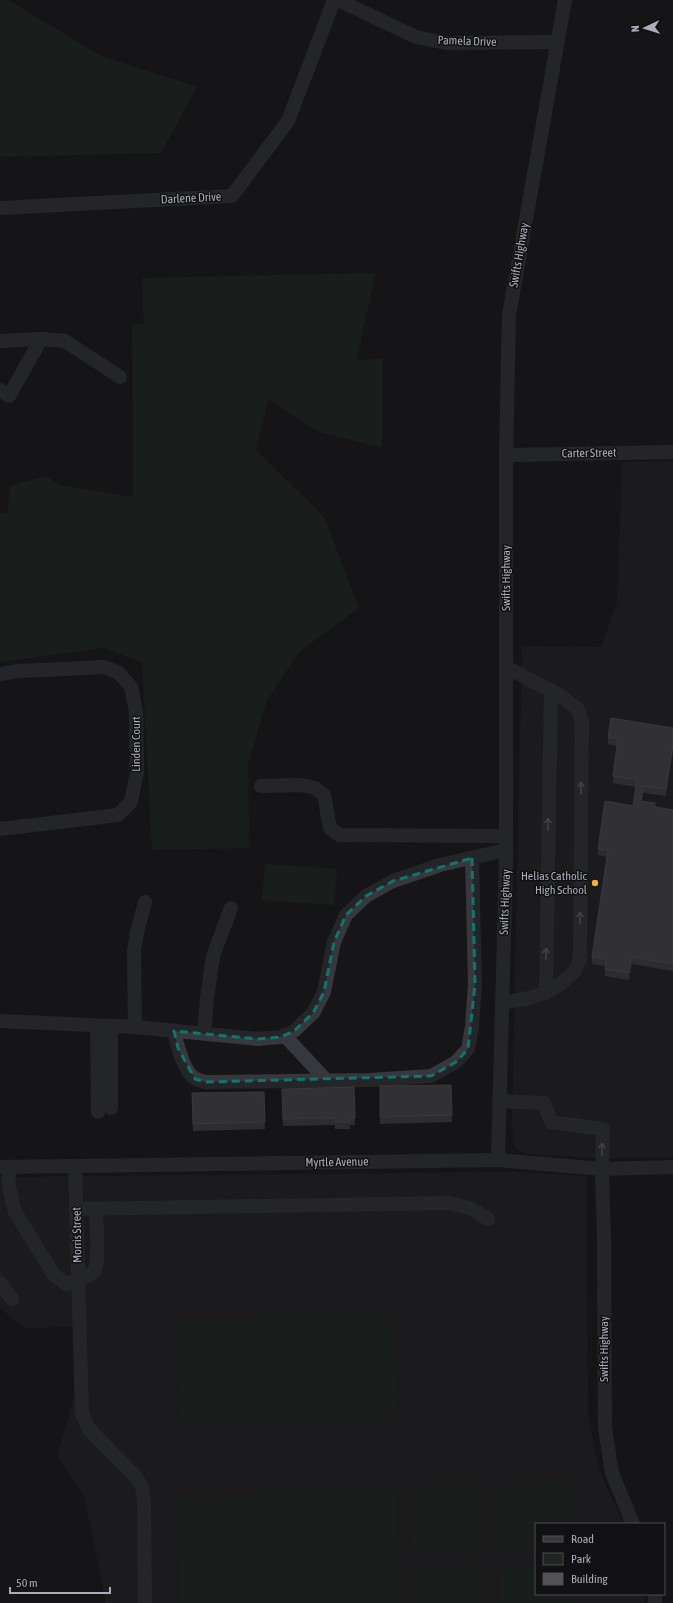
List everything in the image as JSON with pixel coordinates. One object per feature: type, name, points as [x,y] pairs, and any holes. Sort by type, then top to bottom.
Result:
[{"type":"street","name":"Darlene Drive","points":[[0,208],[232,196],[288,120],[334,0]]},
{"type":"street","name":"Pamela Drive","points":[[338,0],[416,37],[446,43],[557,42]]},
{"type":"street","name":"Swifts Highway","points":[[498,1160],[506,843],[506,455],[509,315],[565,0]]},
{"type":"street","points":[[0,341],[41,339],[65,341],[120,377]]},
{"type":"street","points":[[0,390],[9,396],[41,339]]},
{"type":"street","name":"Carter Street","points":[[506,455],[673,452]]},
{"type":"street","name":"Linden Court","points":[[0,674],[19,671],[104,667],[119,673],[131,687],[136,712],[137,772],[131,802],[118,815],[0,829]]},
{"type":"street","points":[[502,1003],[546,993],[559,985],[576,971],[580,958],[582,723],[578,709],[561,696],[506,667]]},
{"type":"street","points":[[546,993],[550,690]]},
{"type":"street","points":[[261,786],[301,785],[315,788],[324,795],[330,828],[340,835],[506,843]]},
{"type":"street","points":[[0,1022],[135,1027],[258,1039],[284,1035],[294,1031],[313,1013],[324,992],[334,942],[346,915],[366,896],[393,882],[440,865],[472,858],[506,843]]},
{"type":"street","points":[[174,1031],[178,1048],[188,1070],[195,1079],[205,1082],[370,1080],[431,1076],[456,1062],[468,1049],[472,1027],[476,984],[472,858]]},
{"type":"street","points":[[135,1027],[134,951],[136,932],[145,902]]},
{"type":"street","points":[[204,1034],[213,956],[231,908]]},
{"type":"street","points":[[104,1026],[104,1110]]},
{"type":"street","points":[[284,1035],[326,1080]]},
{"type":"street","name":"Swifts Highway","points":[[499,1101],[544,1103],[551,1122],[603,1129],[602,1169],[604,1238],[605,1428],[612,1473],[633,1523]]},
{"type":"street","name":"Myrtle Avenue","points":[[4,1167],[498,1160],[602,1169],[673,1167]]},
{"type":"street","name":"Morris Street","points":[[75,1166],[82,1414],[88,1428],[136,1477],[142,1487],[144,1500],[146,1603]]},
{"type":"street","points":[[4,1167],[15,1212],[54,1275],[66,1284],[89,1275],[95,1270],[97,1261],[96,1209]]},
{"type":"street","points":[[76,1209],[448,1203],[470,1208],[488,1219]]},
{"type":"street","points":[[0,1283],[12,1299]]},
{"type":"highlighted area","points":[[472,858],[475,984],[468,1049],[456,1062],[431,1076],[205,1082],[195,1079],[178,1048],[174,1031],[258,1039],[281,1037],[294,1031],[313,1013],[324,992],[334,942],[346,915],[366,896],[393,881]]},
{"type":"shaded area","name":"Helias Catholic High School","points":[[673,461],[673,1158],[592,1158],[526,1154],[516,1149],[513,1139],[512,1119],[522,646],[601,647],[617,603],[622,462]]},
{"type":"shaded area","points":[[517,1172],[586,1176],[588,1416],[599,1470],[624,1523],[535,1523],[535,1595],[644,1595],[644,1603],[105,1603],[84,1496],[57,1456],[76,1391],[73,1326],[28,1329],[0,1309],[0,1177]]},
{"type":"green space","points":[[0,0],[8,0],[101,56],[197,87],[161,153],[0,157]]},
{"type":"green space","points":[[376,273],[356,361],[382,358],[382,448],[317,431],[268,399],[256,450],[324,517],[359,608],[299,652],[267,700],[248,763],[249,848],[152,850],[142,662],[103,648],[0,662],[0,513],[8,512],[10,486],[46,476],[60,485],[133,497],[132,325],[144,324],[142,278]]},
{"type":"green space","points":[[265,864],[337,869],[334,905],[262,900]]},
{"type":"green space","points":[[394,1318],[396,1415],[178,1418],[176,1321]]},
{"type":"green space","points":[[569,1480],[574,1486],[575,1523],[535,1523],[535,1548],[507,1549],[500,1543],[500,1488],[506,1483]]},
{"type":"green space","points":[[479,1482],[484,1487],[485,1543],[479,1548],[417,1550],[410,1545],[409,1490],[416,1485]]},
{"type":"green space","points":[[397,1493],[400,1603],[179,1603],[176,1498]]},
{"type":"green space","points":[[481,1564],[486,1569],[486,1603],[412,1603],[411,1572],[418,1567]]},
{"type":"green space","points":[[535,1565],[535,1595],[575,1595],[575,1603],[501,1603],[500,1571],[507,1566]]},
{"type":"building","name":"Helias Catholic High School","points":[[611,718],[673,728],[673,745],[666,789],[643,786],[641,801],[655,803],[655,807],[673,810],[673,964],[632,957],[629,973],[605,969],[606,959],[592,957],[608,850],[598,849],[605,801],[633,806],[637,780],[613,776],[618,739],[608,737]]},
{"type":"building","points":[[451,1085],[452,1115],[380,1117],[380,1086]]},
{"type":"building","points":[[354,1087],[355,1118],[350,1118],[350,1122],[335,1122],[335,1118],[283,1119],[282,1089]]},
{"type":"building","points":[[264,1092],[265,1122],[193,1124],[192,1093]]},
{"type":"place","name":"Helias Catholic High School","points":[[595,883]]}]
